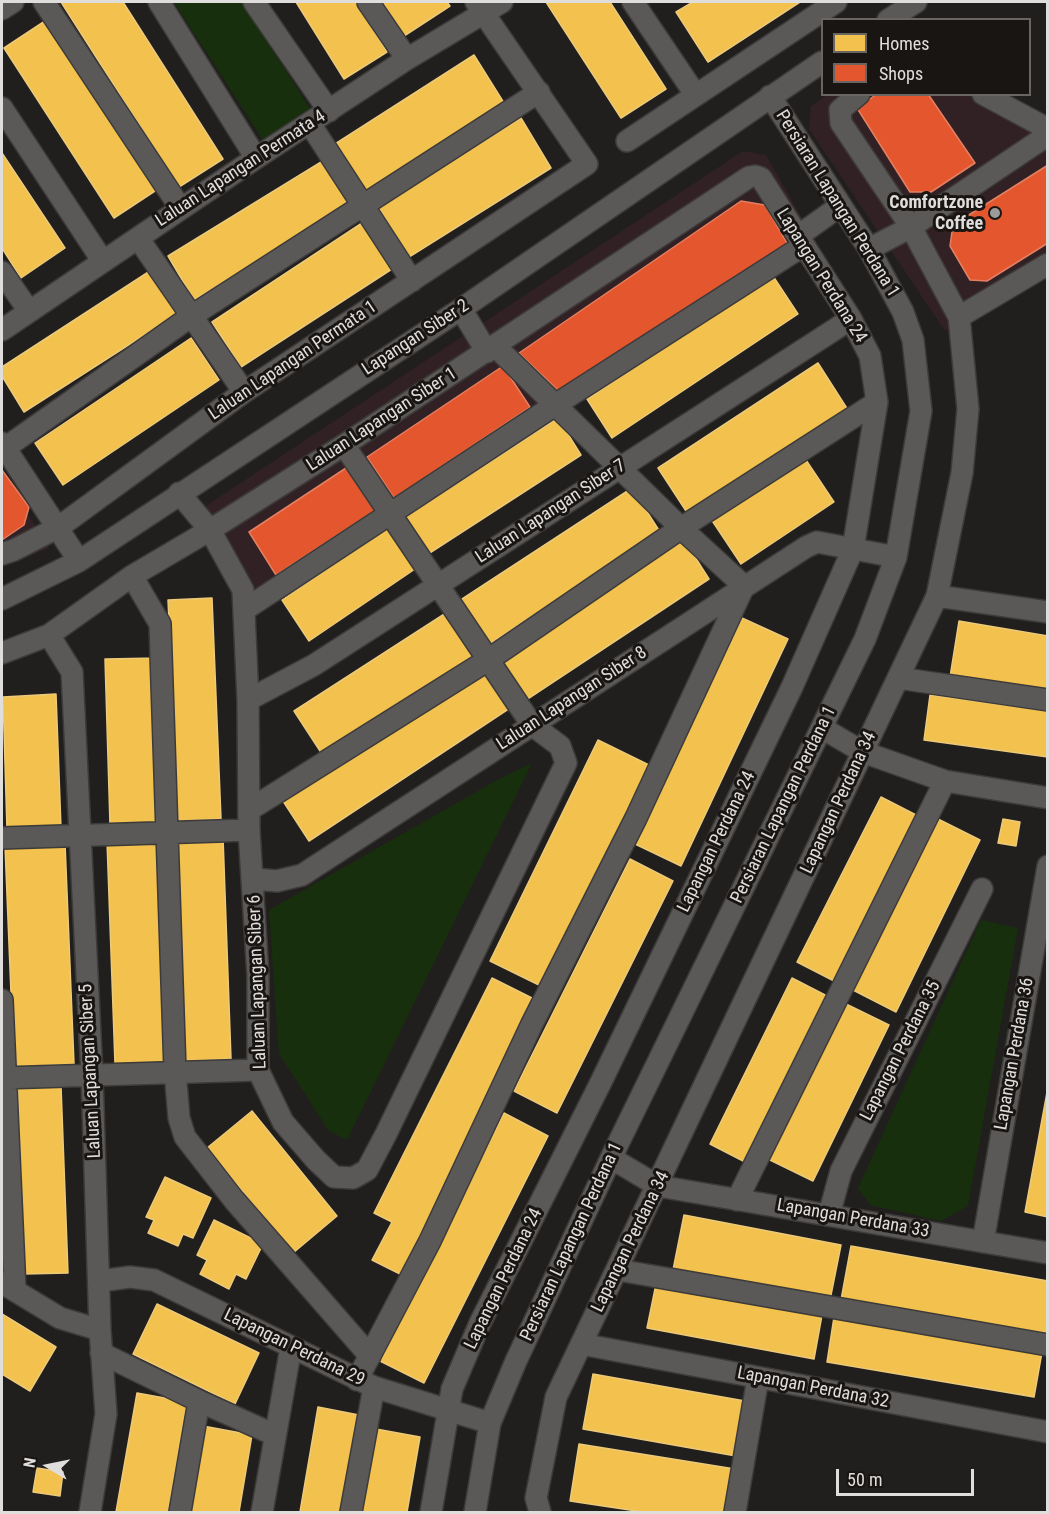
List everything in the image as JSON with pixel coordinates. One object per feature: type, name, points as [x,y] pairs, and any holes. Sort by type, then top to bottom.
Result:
[{"type":"street","points":[[2,9],[13,2]]},
{"type":"street","points":[[44,2],[181,209]]},
{"type":"street","points":[[159,2],[256,158]]},
{"type":"street","points":[[254,2],[329,111]]},
{"type":"street","points":[[368,2],[407,59]]},
{"type":"street","name":"Laluan Lapangan Permata 4","points":[[2,330],[102,260],[310,124],[480,8],[502,2]]},
{"type":"street","points":[[633,2],[694,94]]},
{"type":"street","points":[[627,141],[694,94],[836,2]]},
{"type":"street","points":[[891,18],[916,2]]},
{"type":"street","points":[[79,561],[59,526],[3,445],[193,315],[539,92],[480,8]]},
{"type":"street","name":"Lapangan Siber 2","points":[[2,599],[79,561],[461,309],[821,63]]},
{"type":"street","name":"Laluan Lapangan Permata 1","points":[[2,554],[59,526],[244,392],[585,167],[586,160],[539,92]]},
{"type":"street","name":"Persiaran Lapangan Perdana 1","points":[[476,1512],[490,1423],[610,1158],[865,639],[896,556],[921,411],[918,368],[913,340],[903,312],[868,249],[770,96]]},
{"type":"street","name":"Lapangan Perdana 34","points":[[540,1512],[536,1498],[556,1397],[937,596],[962,473],[968,409],[959,317],[911,227],[841,123],[840,110],[857,96]]},
{"type":"street","points":[[987,96],[1047,129]]},
{"type":"street","points":[[2,108],[102,260]]},
{"type":"street","points":[[310,124],[412,281]]},
{"type":"street","points":[[868,249],[911,227],[1047,135]]},
{"type":"street","name":"Lapangan Perdana 24","points":[[431,1512],[452,1389],[480,1323],[600,1084],[792,687],[853,549],[877,402],[870,356],[851,319],[761,178],[755,176]]},
{"type":"street","name":"Laluan Lapangan Siber 1","points":[[2,653],[49,635],[132,576],[210,531],[344,445],[749,177],[755,176]]},
{"type":"street","points":[[244,610],[391,515],[800,241],[840,206]]},
{"type":"street","points":[[138,238],[244,392]]},
{"type":"street","points":[[959,317],[1047,264]]},
{"type":"street","points":[[2,272],[29,311]]},
{"type":"street","points":[[351,1512],[370,1356],[430,1241],[531,1026],[636,818],[744,586],[555,405],[491,349],[461,309]]},
{"type":"street","name":"Laluan Lapangan Siber 7","points":[[248,700],[314,665],[851,319]]},
{"type":"street","points":[[2,838],[168,832],[249,820],[681,528],[877,402]]},
{"type":"street","points":[[344,445],[531,725]]},
{"type":"street","name":"Laluan Lapangan Siber 6","points":[[179,493],[210,531],[229,561],[243,590],[248,700],[249,820],[258,976],[258,1070],[283,1122],[334,1177],[353,1178],[367,1170],[566,763],[560,746],[531,725]]},
{"type":"street","name":"Laluan Lapangan Siber 8","points":[[254,879],[278,881],[302,875],[744,586],[817,542],[896,556]]},
{"type":"street","points":[[132,576],[160,624],[179,1118],[185,1137],[234,1200],[370,1356]]},
{"type":"street","points":[[937,596],[1047,612]]},
{"type":"street","name":"Laluan Lapangan Siber 5","points":[[49,635],[72,672],[92,1075],[100,1330],[106,1414],[90,1512]]},
{"type":"street","points":[[898,678],[1047,700]]},
{"type":"street","points":[[822,728],[863,752],[945,781],[1047,798]]},
{"type":"street","points":[[737,1200],[945,781]]},
{"type":"street","name":"Lapangan Perdana 36","points":[[983,1242],[1047,866]]},
{"type":"street","name":"Lapangan Perdana 35","points":[[829,1215],[841,1171],[982,889]]},
{"type":"street","points":[[2,1000],[8,1286],[60,1318],[100,1330]]},
{"type":"street","points":[[3,1078],[258,1070]]},
{"type":"street","points":[[610,1158],[658,1186]]},
{"type":"street","name":"Lapangan Perdana 33","points":[[658,1186],[1047,1253]]},
{"type":"street","points":[[618,1270],[1047,1345]]},
{"type":"street","name":"Lapangan Perdana 29","points":[[100,1281],[130,1277],[154,1280],[365,1384],[490,1423]]},
{"type":"street","name":"Lapangan Perdana 32","points":[[581,1344],[758,1378],[1047,1427]]},
{"type":"street","points":[[262,1512],[291,1347]]},
{"type":"street","points":[[101,1353],[275,1435]]},
{"type":"street","points":[[735,1512],[758,1378]]},
{"type":"street","points":[[180,1512],[199,1401]]},
{"type":"shaded area","points":[[825,96],[1001,96],[1047,123],[1047,272],[945,331],[809,129],[811,106]]},
{"type":"shaded area","points":[[743,151],[766,155],[816,242],[260,598],[201,509]]},
{"type":"shaded area","points":[[2,473],[49,548],[2,567]]},
{"type":"green space","points":[[174,2],[242,2],[310,109],[263,140]]},
{"type":"green space","points":[[532,763],[347,1140],[329,1131],[279,1054],[269,910],[497,780]]},
{"type":"green space","points":[[981,920],[1018,928],[968,1206],[941,1221],[870,1205],[858,1188]]},
{"type":"building: Homes","points":[[61,2],[123,2],[223,159],[179,187]]},
{"type":"building: Homes","points":[[296,2],[356,2],[387,52],[344,79]]},
{"type":"building: Homes","points":[[382,2],[447,2],[450,6],[404,36]]},
{"type":"building: Homes","points":[[546,2],[610,2],[666,89],[621,118]]},
{"type":"building: Homes","points":[[693,2],[800,2],[708,62],[676,12]]},
{"type":"building: Homes","points":[[48,19],[158,189],[114,218],[4,48]]},
{"type":"building: Homes","points":[[474,55],[504,103],[366,192],[335,144]]},
{"type":"building: Homes","points":[[521,118],[551,168],[409,257],[378,207]]},
{"type":"building: Homes","points":[[2,153],[65,248],[21,278],[2,248]]},
{"type":"building: Homes","points":[[326,159],[353,203],[194,300],[168,256]]},
{"type":"building: Homes","points":[[362,223],[392,269],[241,367],[212,322]]},
{"type":"building: Homes","points":[[153,269],[180,312],[24,412],[2,376],[2,367]]},
{"type":"building: Homes","points":[[773,276],[798,314],[612,438],[587,399]]},
{"type":"building: Homes","points":[[191,338],[219,380],[63,485],[35,443]]},
{"type":"building: Homes","points":[[818,363],[848,410],[688,514],[658,468]]},
{"type":"building: Homes","points":[[558,418],[581,455],[425,556],[402,519]]},
{"type":"building: Homes","points":[[804,457],[834,502],[741,564],[711,519]]},
{"type":"building: Homes","points":[[632,488],[660,532],[488,645],[459,601]]},
{"type":"building: Homes","points":[[388,528],[415,569],[309,641],[282,600]]},
{"type":"building: Homes","points":[[683,538],[709,579],[526,700],[500,660]]},
{"type":"building: Homes","points":[[212,598],[221,819],[178,821],[168,600]]},
{"type":"building: Homes","points":[[449,611],[476,654],[322,754],[294,711]]},
{"type":"building: Homes","points":[[742,618],[788,639],[681,866],[635,844]]},
{"type":"building: Homes","points":[[959,621],[1048,636],[1048,692],[950,677]]},
{"type":"building: Homes","points":[[158,658],[162,823],[110,825],[105,659]]},
{"type":"building: Homes","points":[[483,668],[510,708],[309,841],[283,801]]},
{"type":"building: Homes","points":[[56,694],[61,828],[7,830],[3,697]]},
{"type":"building: Homes","points":[[930,695],[1048,711],[1048,757],[924,740]]},
{"type":"building: Homes","points":[[598,740],[651,766],[543,987],[490,961]]},
{"type":"building: Homes","points":[[881,797],[920,817],[836,982],[797,962]]},
{"type":"building: Homes","points":[[936,818],[980,840],[896,1012],[853,990]]},
{"type":"building: Homes","points":[[1003,819],[1020,822],[1016,846],[998,843]]},
{"type":"building: Homes","points":[[223,837],[231,1059],[184,1061],[175,839]]},
{"type":"building: Homes","points":[[162,839],[170,1062],[115,1064],[107,841]]},
{"type":"building: Homes","points":[[65,843],[74,1064],[14,1067],[5,846]]},
{"type":"building: Homes","points":[[630,859],[673,881],[557,1113],[514,1091]]},
{"type":"building: Homes","points":[[492,978],[540,1002],[404,1276],[372,1260],[392,1222],[374,1213]]},
{"type":"building: Homes","points":[[792,978],[829,997],[747,1163],[710,1144]]},
{"type":"building: Homes","points":[[844,1003],[889,1025],[813,1181],[768,1159]]},
{"type":"building: Homes","points":[[61,1086],[68,1273],[24,1274],[18,1088]]},
{"type":"building: Homes","points":[[1048,1087],[1048,1217],[1025,1212]]},
{"type":"building: Homes","points":[[252,1111],[337,1216],[293,1253],[207,1148]]},
{"type":"building: Homes","points":[[504,1113],[548,1136],[424,1383],[380,1361]]},
{"type":"building: Homes","points":[[165,1177],[211,1198],[193,1238],[183,1234],[178,1246],[148,1233],[154,1220],[146,1217]]},
{"type":"building: Homes","points":[[684,1215],[841,1245],[830,1300],[673,1270]]},
{"type":"building: Homes","points":[[214,1220],[263,1244],[246,1279],[236,1274],[229,1289],[200,1274],[207,1260],[197,1255]]},
{"type":"building: Homes","points":[[851,1246],[1048,1281],[1048,1320],[1045,1337],[841,1300]]},
{"type":"building: Homes","points":[[656,1284],[822,1315],[814,1359],[647,1328]]},
{"type":"building: Homes","points":[[157,1304],[259,1353],[235,1404],[133,1354]]},
{"type":"building: Homes","points":[[2,1314],[56,1347],[30,1391],[2,1374]]},
{"type":"building: Homes","points":[[834,1317],[1042,1352],[1034,1397],[827,1362]]},
{"type":"building: Homes","points":[[593,1374],[745,1401],[736,1456],[583,1429]]},
{"type":"building: Homes","points":[[137,1393],[187,1402],[168,1512],[116,1512]]},
{"type":"building: Homes","points":[[318,1407],[359,1415],[342,1512],[300,1512]]},
{"type":"building: Homes","points":[[203,1426],[252,1435],[239,1512],[189,1512]]},
{"type":"building: Homes","points":[[376,1429],[420,1437],[407,1512],[362,1512]]},
{"type":"building: Homes","points":[[579,1444],[735,1469],[728,1512],[643,1512],[570,1501]]},
{"type":"building: Homes","points":[[37,1468],[63,1472],[60,1496],[33,1492]]},
{"type":"building: Shops","points":[[874,96],[929,96],[975,163],[931,192],[910,192],[857,108]]},
{"type":"building: Shops","points":[[1048,165],[1048,243],[987,281],[970,280],[950,246],[953,225]]},
{"type":"building: Shops","points":[[741,201],[765,205],[788,245],[563,395],[519,353]]},
{"type":"building: Shops","points":[[503,366],[530,407],[394,498],[367,457]]},
{"type":"building: Shops","points":[[349,466],[376,510],[276,575],[249,532]]},
{"type":"building: Shops","points":[[2,470],[29,507],[24,525],[2,540]]},
{"type":"place","name":"Comfortzone Coffee","points":[[995,213]]}]
